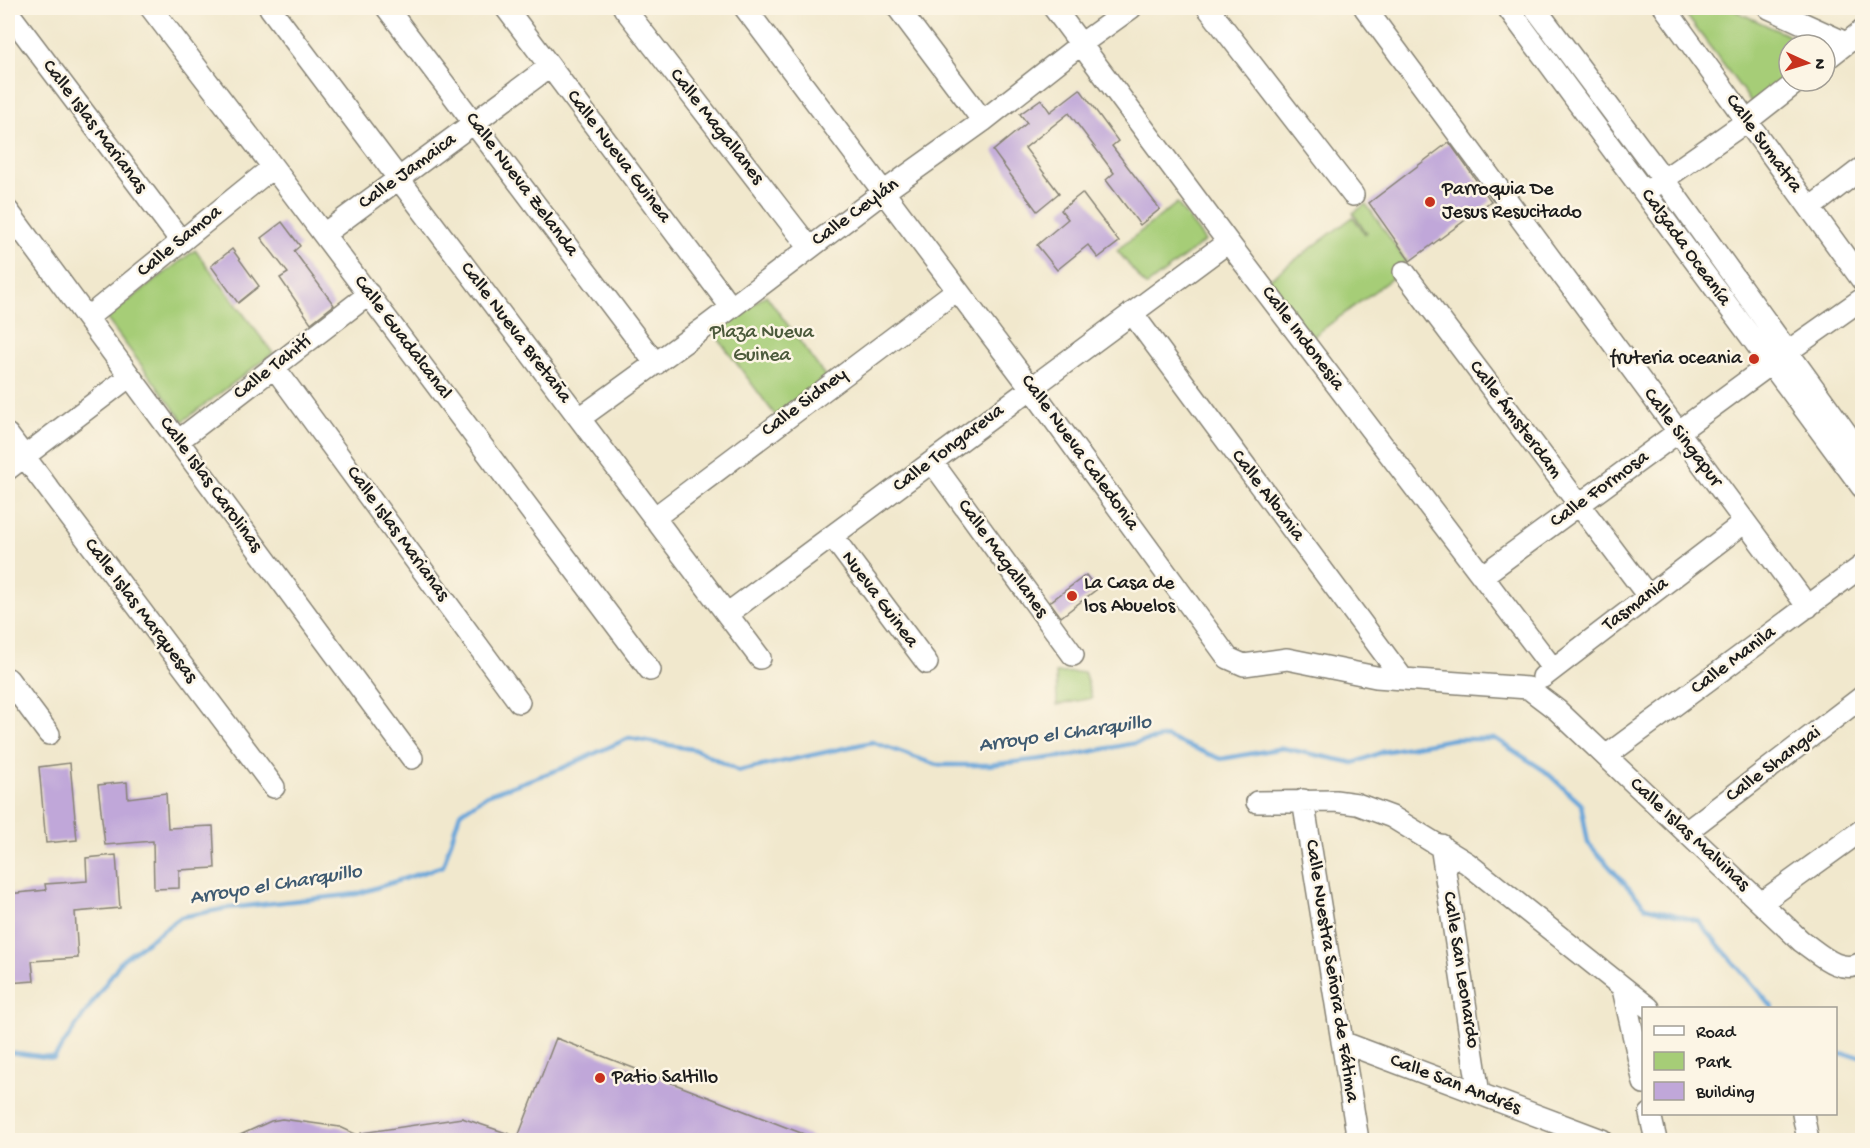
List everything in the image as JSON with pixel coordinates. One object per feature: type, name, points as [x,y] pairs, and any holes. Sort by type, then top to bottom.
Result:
[{"type":"street","name":"Calle Guadalcanal","points":[[151,8],[324,234],[650,670]]},
{"type":"street","name":"Calle Nueva Bretaña","points":[[270,8],[760,658]]},
{"type":"street","name":"Calle Nueva Zelanda","points":[[387,8],[656,364]]},
{"type":"street","name":"Calle Nueva Guinea","points":[[506,8],[731,307]]},
{"type":"street","name":"Calle Magallanes","points":[[624,8],[809,247]]},
{"type":"street","name":"Calle Nueva Caledonia","points":[[745,8],[885,191],[1228,658],[1244,665],[1287,659],[1376,677],[1528,688]]},
{"type":"street","points":[[898,8],[983,121]]},
{"type":"street","name":"Calle Indonesia","points":[[1054,8],[1228,242],[1552,669]]},
{"type":"street","name":"Calle Ceylán","points":[[580,418],[983,121],[1131,8]]},
{"type":"street","points":[[1208,8],[1353,195]]},
{"type":"street","name":"Calle Singapur","points":[[1365,8],[1808,607]]},
{"type":"street","name":"Calzada Oceanía","points":[[1509,8],[1645,194],[1779,358],[1859,442]]},
{"type":"street","name":"Calzada Oceanía","points":[[1535,8],[1664,180],[1863,487]]},
{"type":"street","name":"Calle Sumatra","points":[[1665,8],[1863,280]]},
{"type":"street","points":[[1769,8],[1854,37]]},
{"type":"street","name":"Calle Islas Marianas","points":[[8,12],[181,241]]},
{"type":"street","points":[[1837,50],[1854,37]]},
{"type":"street","name":"Calle Jamaica","points":[[324,234],[549,67]]},
{"type":"street","points":[[1645,194],[1783,93]]},
{"type":"street","name":"Calle Samoa","points":[[87,318],[273,167]]},
{"type":"street","points":[[1810,208],[1863,168]]},
{"type":"street","name":"Calle Islas Carolinas","points":[[8,211],[412,758]]},
{"type":"street","name":"Calle Tongareva","points":[[728,614],[1228,242]]},
{"type":"street","name":"Calle Ámsterdam","points":[[1404,272],[1648,596]]},
{"type":"street","name":"Calle Sidney","points":[[654,518],[957,290]]},
{"type":"street","name":"Calle Tahití","points":[[178,441],[369,294]]},
{"type":"street","name":"Calle Formosa","points":[[1482,576],[1863,299]]},
{"type":"street","name":"Calle Albania","points":[[1132,313],[1403,679]]},
{"type":"street","name":"Calle Islas Marianas","points":[[274,367],[519,702]]},
{"type":"street","points":[[16,463],[130,376]]},
{"type":"street","name":"Calle Islas Marquesas","points":[[8,435],[16,463],[274,787]]},
{"type":"street","name":"Calle Magallanes","points":[[932,462],[1073,655]]},
{"type":"street","name":"Tasmania","points":[[1528,688],[1745,522]]},
{"type":"street","name":"Nueva Guinea","points":[[832,536],[927,663]]},
{"type":"street","name":"Calle Manila","points":[[1606,756],[1863,566]]},
{"type":"street","points":[[8,679],[49,734]]},
{"type":"street","name":"Calle Islas Malvinas","points":[[1528,688],[1557,710],[1801,941],[1832,964],[1848,968],[1859,964]]},
{"type":"street","name":"Calle Shangai","points":[[1686,832],[1863,697]]},
{"type":"street","name":"Calle Nuestra Señora de Fátima","points":[[1303,801],[1358,1140]]},
{"type":"street","points":[[1257,802],[1335,801],[1375,809],[1392,817],[1441,845],[1494,884],[1648,1007]]},
{"type":"street","points":[[1761,903],[1863,830]]},
{"type":"street","name":"Calle San Leonardo","points":[[1441,845],[1479,1094]]},
{"type":"street","points":[[1623,989],[1642,1074]]},
{"type":"street","name":"Calle San Andrés","points":[[1342,1042],[1602,1140]]},
{"type":"street","points":[[1650,1115],[1656,1140]]},
{"type":"street","points":[[1803,1115],[1808,1140]]},
{"type":"green space","points":[[1681,8],[1729,8],[1783,33],[1777,33],[1777,85],[1752,103]]},
{"type":"green space","points":[[1177,203],[1205,241],[1146,286],[1117,250]]},
{"type":"green space","points":[[1366,204],[1406,261],[1392,271],[1395,276],[1311,338],[1268,280],[1353,217],[1365,234],[1368,232],[1366,233],[1353,213]]},
{"type":"green space","points":[[195,250],[273,353],[183,421],[106,318]]},
{"type":"green space","name":"Plaza Nueva Guinea","points":[[766,295],[828,380],[778,419],[714,333]]},
{"type":"green space","points":[[1084,672],[1092,698],[1057,705],[1056,673]]},
{"type":"building","points":[[1080,89],[1118,141],[1112,146],[1160,209],[1140,225],[1106,180],[1114,173],[1069,113],[1025,148],[1059,193],[1037,211],[993,151],[1027,123],[1020,114],[1041,99],[1050,112]]},
{"type":"building","name":"Parroquia De Jesus Resucitado","points":[[1449,142],[1491,201],[1410,261],[1369,203]]},
{"type":"building","points":[[1082,193],[1119,242],[1098,258],[1088,245],[1057,270],[1037,245],[1068,219],[1061,210]]},
{"type":"building","points":[[282,222],[300,246],[294,251],[334,305],[311,323],[280,278],[288,273],[261,238]]},
{"type":"building","points":[[232,249],[259,286],[238,303],[211,266]]},
{"type":"building","name":"La Casa de los Abuelos","points":[[1086,575],[1097,589],[1061,617],[1050,602]]},
{"type":"building","points":[[70,763],[77,840],[46,843],[39,767]]},
{"type":"building","points":[[127,782],[128,798],[166,793],[168,828],[213,826],[215,868],[179,870],[179,888],[154,889],[153,841],[105,845],[98,785]]},
{"type":"building","points":[[116,855],[120,908],[75,912],[78,958],[32,961],[34,981],[8,983],[8,894],[46,890],[45,884],[87,881],[86,858]]},
{"type":"building","name":"Patio Saltillo","points":[[556,1038],[819,1140],[229,1140],[271,1121],[282,1119],[340,1127],[362,1137],[361,1133],[462,1118],[518,1137]]},
{"type":"waterway","name":"Arroyo el Charquillo","points":[[8,1052],[54,1058],[122,960],[181,917],[228,908],[357,894],[443,866],[460,813],[487,795],[560,769],[629,738],[697,750],[739,771],[872,742],[937,765],[988,765],[1068,756],[1166,737],[1221,759],[1283,748],[1354,763],[1382,752],[1453,739],[1496,739],[1545,771],[1581,804],[1588,843],[1646,907],[1698,921],[1772,1007]]},
{"type":"waterway","name":"Arroyo el Charquillo","points":[[1837,1054],[1862,1056]]},
{"type":"place","name":"Parroquia De Jesus Resucitado","points":[[1430,202]]},
{"type":"place","name":"fruteria oceania","points":[[1754,359]]},
{"type":"place","name":"La Casa de los Abuelos","points":[[1072,596]]},
{"type":"place","name":"Patio Saltillo","points":[[600,1078]]}]
